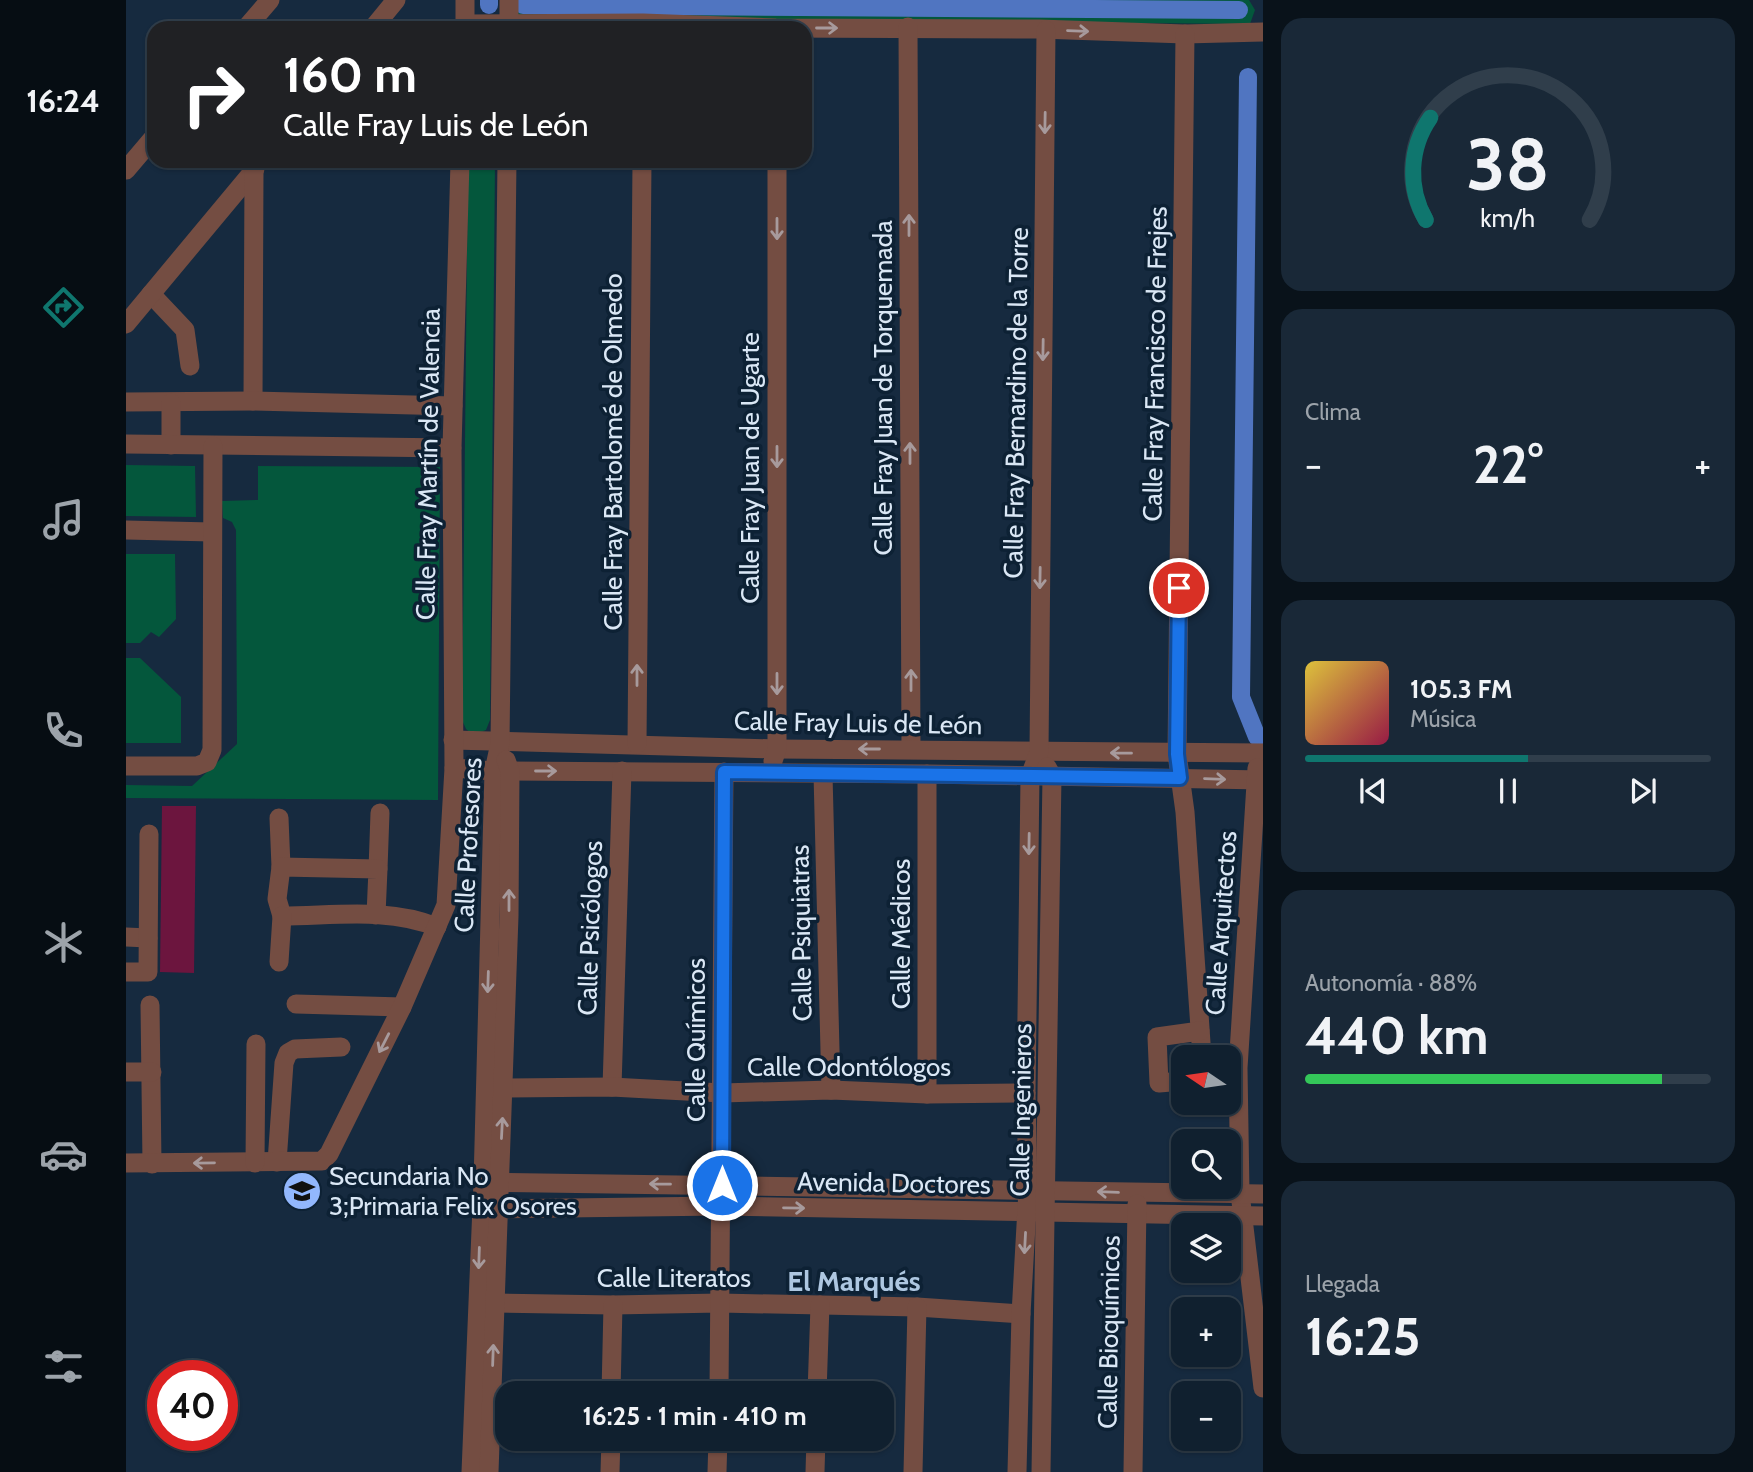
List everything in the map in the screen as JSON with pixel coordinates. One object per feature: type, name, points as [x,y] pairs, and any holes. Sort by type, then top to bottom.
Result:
[{"type":"street","points":[[252,21],[270,0]]},
{"type":"street","points":[[379,21],[396,0]]},
{"type":"street","points":[[465,0],[465,21]]},
{"type":"street","points":[[509,0],[509,21]]},
{"type":"street","points":[[812,28],[908,27],[1185,34],[1263,32]]},
{"type":"street","name":"Calle Fray Juan de Torquemada","points":[[908,27],[911,749]]},
{"type":"street","name":"Calle Fray Bernardino de la Torre","points":[[1030,776],[1039,752],[1046,30]]},
{"type":"street","name":"Calle Fray Francisco de Frejes","points":[[1185,34],[1177,754],[1185,812],[1201,1045]]},
{"type":"street","points":[[128,163],[147,144]]},
{"type":"street","points":[[126,324],[256,168]]},
{"type":"street","points":[[253,401],[258,168]]},
{"type":"street","name":"Calle Fray Martín de Valencia","points":[[126,1163],[323,1161],[329,1154],[402,1007],[446,905],[454,768],[452,448],[460,168]]},
{"type":"street","points":[[500,743],[507,168]]},
{"type":"street","name":"Calle Fray Bartolomé de Olmedo","points":[[637,744],[642,168]]},
{"type":"street","name":"Calle Fray Juan de Ugarte","points":[[769,773],[777,749],[776,168]]},
{"type":"street","points":[[151,294],[185,330],[190,366]]},
{"type":"street","points":[[126,402],[453,400]]},
{"type":"street","points":[[171,403],[171,446]]},
{"type":"street","points":[[126,444],[452,448]]},
{"type":"street","points":[[126,766],[197,766],[207,762],[212,750],[213,446]]},
{"type":"street","points":[[126,530],[212,532]]},
{"type":"street","name":"Calle Fray Luis de León","points":[[453,740],[777,749],[1261,753]]},
{"type":"street","name":"Calle Profesores","points":[[491,1182],[504,1088],[509,916],[500,743]]},
{"type":"street","name":"Calle Ingenieros","points":[[1039,752],[1052,776],[1036,1213],[1041,1472]]},
{"type":"street","name":"Calle Arquitectos","points":[[1261,753],[1238,1068],[1253,1215],[1263,1388]]},
{"type":"street","name":"Calle Fray Luis de León","points":[[454,768],[502,771],[1260,780]]},
{"type":"street","name":"Calle Profesores","points":[[471,1472],[490,1208],[502,771]]},
{"type":"street","name":"Calle Psicólogos","points":[[612,1087],[622,771]]},
{"type":"street","name":"Calle Químicos","points":[[719,1381],[724,772]]},
{"type":"street","name":"Calle Psiquiatras","points":[[823,774],[831,1090]]},
{"type":"street","name":"Calle Médicos","points":[[927,774],[927,1094]]},
{"type":"street","name":"Calle Ingenieros","points":[[1030,776],[1026,1093],[1037,1189]]},
{"type":"street","points":[[376,915],[380,813]]},
{"type":"street","points":[[279,818],[281,867],[277,899],[282,916],[279,962]]},
{"type":"street","points":[[126,972],[148,972],[149,834]]},
{"type":"street","points":[[281,867],[378,869]]},
{"type":"street","points":[[282,916],[410,917],[437,927]]},
{"type":"street","points":[[126,937],[148,938]]},
{"type":"street","points":[[296,1004],[402,1007]]},
{"type":"street","points":[[150,1006],[152,1164]]},
{"type":"street","points":[[1171,1082],[1159,1083],[1157,1037],[1200,1031]]},
{"type":"street","points":[[255,1163],[256,1044]]},
{"type":"street","points":[[277,1162],[284,1063],[288,1053],[295,1049],[341,1046]]},
{"type":"street","points":[[126,1072],[152,1072]]},
{"type":"street","name":"Calle Odontólogos","points":[[504,1088],[612,1087],[722,1093],[831,1090],[927,1094],[1026,1093]]},
{"type":"street","name":"Avenida Doctores","points":[[491,1182],[1251,1193]]},
{"type":"street","name":"Calle Bioquímicos","points":[[1133,1472],[1138,1193]]},
{"type":"street","name":"Avenida Doctores","points":[[490,1208],[721,1206],[1253,1215]]},
{"type":"street","name":"Calle Profesores","points":[[489,1472],[495,1303],[490,1208]]},
{"type":"street","name":"Calle Ingenieros","points":[[1017,1472],[1021,1314],[1036,1213]]},
{"type":"street","name":"Calle Literatos","points":[[495,1303],[720,1303],[917,1307],[1021,1314]]},
{"type":"street","points":[[611,1381],[613,1305]]},
{"type":"street","points":[[817,1381],[820,1305]]},
{"type":"street","points":[[913,1472],[917,1307]]},
{"type":"street","points":[[610,1472],[611,1451]]},
{"type":"street","points":[[717,1472],[718,1451]]},
{"type":"street","points":[[815,1472],[816,1451]]},
{"type":"green space","points":[[513,0],[1249,0],[1255,10],[1250,24],[524,18],[513,14]]},
{"type":"green space","points":[[468,168],[495,168],[490,720],[486,730],[473,735],[462,720]]},
{"type":"green space","points":[[126,465],[195,466],[196,517],[126,516]]},
{"type":"green space","points":[[258,466],[440,467],[438,800],[126,798],[126,785],[192,786],[237,744],[236,530],[232,522],[223,518],[222,501],[258,500]]},
{"type":"green space","points":[[126,554],[175,554],[176,619],[159,637],[151,632],[140,643],[126,643]]},
{"type":"green space","points":[[126,658],[140,658],[181,697],[181,743],[126,743]]},
{"type":"building","points":[[162,806],[196,806],[194,973],[160,972]]},
{"type":"waterway","points":[[489,0],[489,5]]},
{"type":"waterway","points":[[523,5],[1239,10]]},
{"type":"waterway","points":[[1248,77],[1241,697],[1257,737]]},
{"type":"place","name":"Secundaria No 3;Primaria Felix Osores","points":[[302,1191]]},
{"type":"district","name":"El Marqués","points":[[854,1281]]},
{"type":"route","points":[[722,1185],[724,772],[1180,778],[1177,754],[1179,588]]}]
